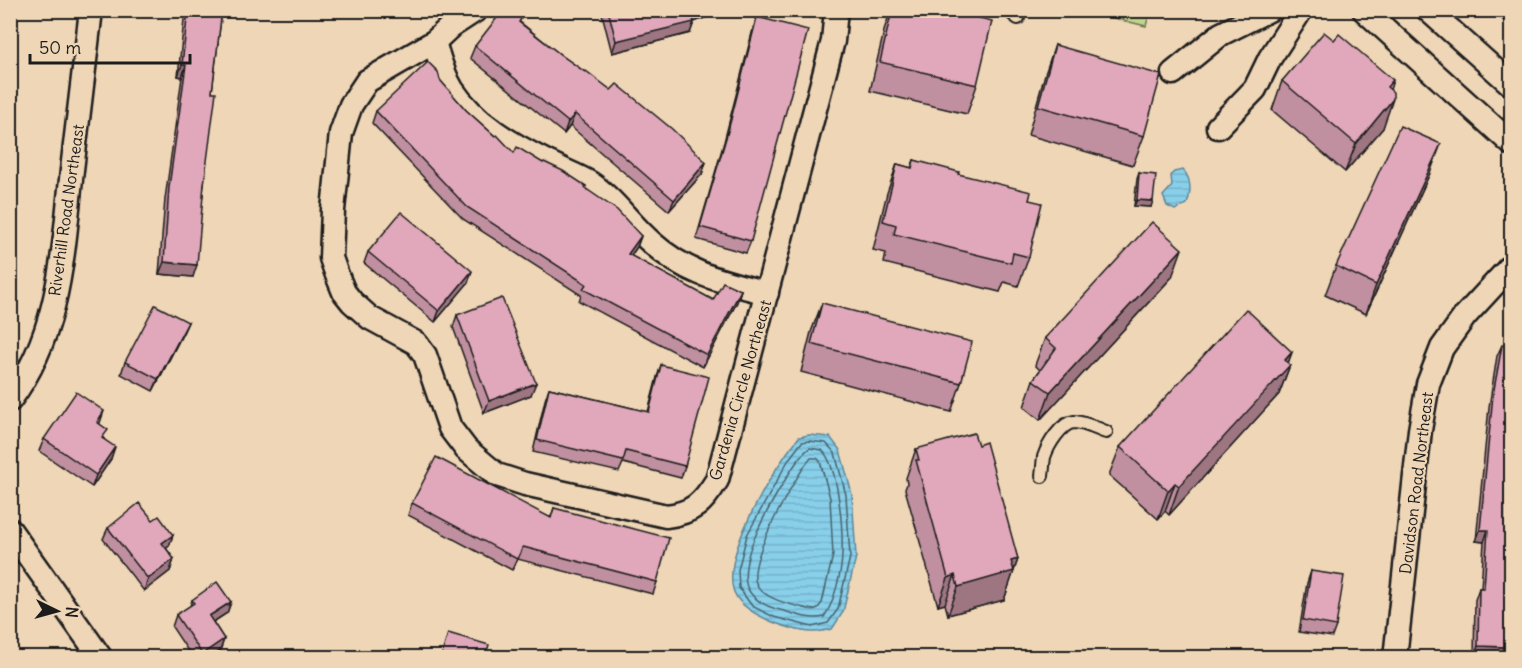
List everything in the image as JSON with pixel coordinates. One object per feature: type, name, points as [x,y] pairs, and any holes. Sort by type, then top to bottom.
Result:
[{"type":"street","name":"Riverhill Road Northeast","points":[[10,400],[23,384],[44,340],[60,276],[91,10]]},
{"type":"street","name":"Gardenia Circle Northeast","points":[[476,10],[450,27],[434,42],[367,81],[351,105],[341,133],[333,210],[332,258],[344,292],[370,318],[416,344],[425,355],[433,373],[450,428],[465,449],[497,475],[525,484],[666,516],[681,515],[697,506],[707,497],[717,480],[833,41],[836,10]]},
{"type":"street","points":[[1173,73],[1221,34],[1269,10]]},
{"type":"street","points":[[1218,127],[1255,89],[1276,48],[1301,10]]},
{"type":"street","points":[[1364,10],[1512,144]]},
{"type":"street","points":[[1428,10],[1512,85]]},
{"type":"street","points":[[434,42],[453,90],[497,134],[589,182],[651,243],[687,269],[724,282],[767,293]]},
{"type":"street","name":"Davidson Road Northeast","points":[[1395,657],[1420,430],[1428,384],[1442,348],[1465,316],[1512,265]]},
{"type":"street","points":[[10,530],[101,657]]},
{"type":"lane","points":[[1042,476],[1044,458],[1049,446],[1065,426],[1072,422],[1106,432]]},
{"type":"green space","points":[[1150,10],[1146,26],[1085,11]]},
{"type":"water","points":[[1183,170],[1190,186],[1189,195],[1187,204],[1175,210],[1167,206],[1163,196],[1172,186],[1171,175]]},
{"type":"water","points":[[809,435],[830,437],[840,450],[852,494],[856,557],[843,612],[832,629],[814,632],[797,630],[776,623],[746,607],[735,594],[732,573],[743,532],[765,488],[799,437]]},
{"type":"building","points":[[10,10],[13,10],[10,55]]},
{"type":"building","points":[[188,10],[222,10],[212,92],[216,92],[204,184],[197,265],[164,262],[169,187],[186,65],[182,65]]},
{"type":"building","points":[[503,10],[511,10],[521,19],[519,22],[611,90],[617,84],[672,129],[706,162],[674,200],[575,114],[568,122],[475,46]]},
{"type":"building","points":[[608,10],[698,10],[692,13],[694,22],[616,41]]},
{"type":"building","points":[[892,10],[948,10],[992,21],[977,85],[880,62]]},
{"type":"building","points":[[757,17],[808,30],[751,241],[700,227],[728,131]]},
{"type":"building","points":[[1324,32],[1334,40],[1339,34],[1393,80],[1387,87],[1393,92],[1393,99],[1356,144],[1282,81]]},
{"type":"building","points":[[1055,45],[1161,75],[1144,136],[1038,106]]},
{"type":"building","points":[[428,62],[466,110],[495,136],[497,135],[514,153],[517,147],[543,163],[563,171],[617,210],[641,236],[628,254],[713,300],[723,282],[741,290],[707,355],[583,289],[586,284],[467,207],[376,111]]},
{"type":"building","points":[[1400,126],[1441,144],[1376,285],[1336,266]]},
{"type":"building","points":[[914,160],[959,172],[958,174],[1031,192],[1029,200],[1042,203],[1029,257],[1013,253],[1011,263],[894,234],[896,225],[883,221],[897,164],[912,168]]},
{"type":"building","points":[[1139,173],[1156,175],[1153,201],[1137,200]]},
{"type":"building","points":[[401,212],[472,271],[439,311],[368,252]]},
{"type":"building","points":[[1152,222],[1182,249],[1050,392],[1033,380],[1056,348],[1045,338]]},
{"type":"building","points":[[502,298],[536,383],[489,401],[457,315]]},
{"type":"building","points":[[822,303],[972,342],[961,383],[811,344]]},
{"type":"building","points":[[155,305],[188,322],[158,379],[125,362]]},
{"type":"building","points":[[1246,309],[1292,352],[1285,360],[1290,365],[1179,486],[1175,483],[1168,491],[1120,447]]},
{"type":"building","points":[[1502,345],[1512,346],[1512,565],[1508,565],[1507,647],[1478,646],[1479,588],[1484,588],[1488,530],[1480,530],[1493,395]]},
{"type":"building","points":[[661,365],[709,377],[685,466],[626,451],[623,461],[537,440],[549,388],[649,412]]},
{"type":"building","points":[[76,392],[104,411],[97,422],[108,430],[102,438],[115,447],[96,475],[44,439]]},
{"type":"building","points":[[974,433],[978,445],[986,442],[1018,559],[1011,561],[1014,571],[958,587],[955,575],[948,578],[916,460],[919,460],[916,449]]},
{"type":"building","points":[[436,457],[551,518],[554,508],[669,538],[657,582],[523,547],[517,559],[412,503]]},
{"type":"building","points":[[139,503],[153,520],[159,516],[173,535],[162,543],[174,559],[148,579],[108,528]]},
{"type":"building","points":[[1311,571],[1344,576],[1336,626],[1303,620]]},
{"type":"building","points":[[217,582],[231,602],[209,616],[224,639],[202,654],[176,615],[194,603],[192,600]]},
{"type":"building","points":[[448,633],[489,645],[485,657],[441,657]]},
{"type":"building","points":[[10,647],[18,657],[10,657]]}]
